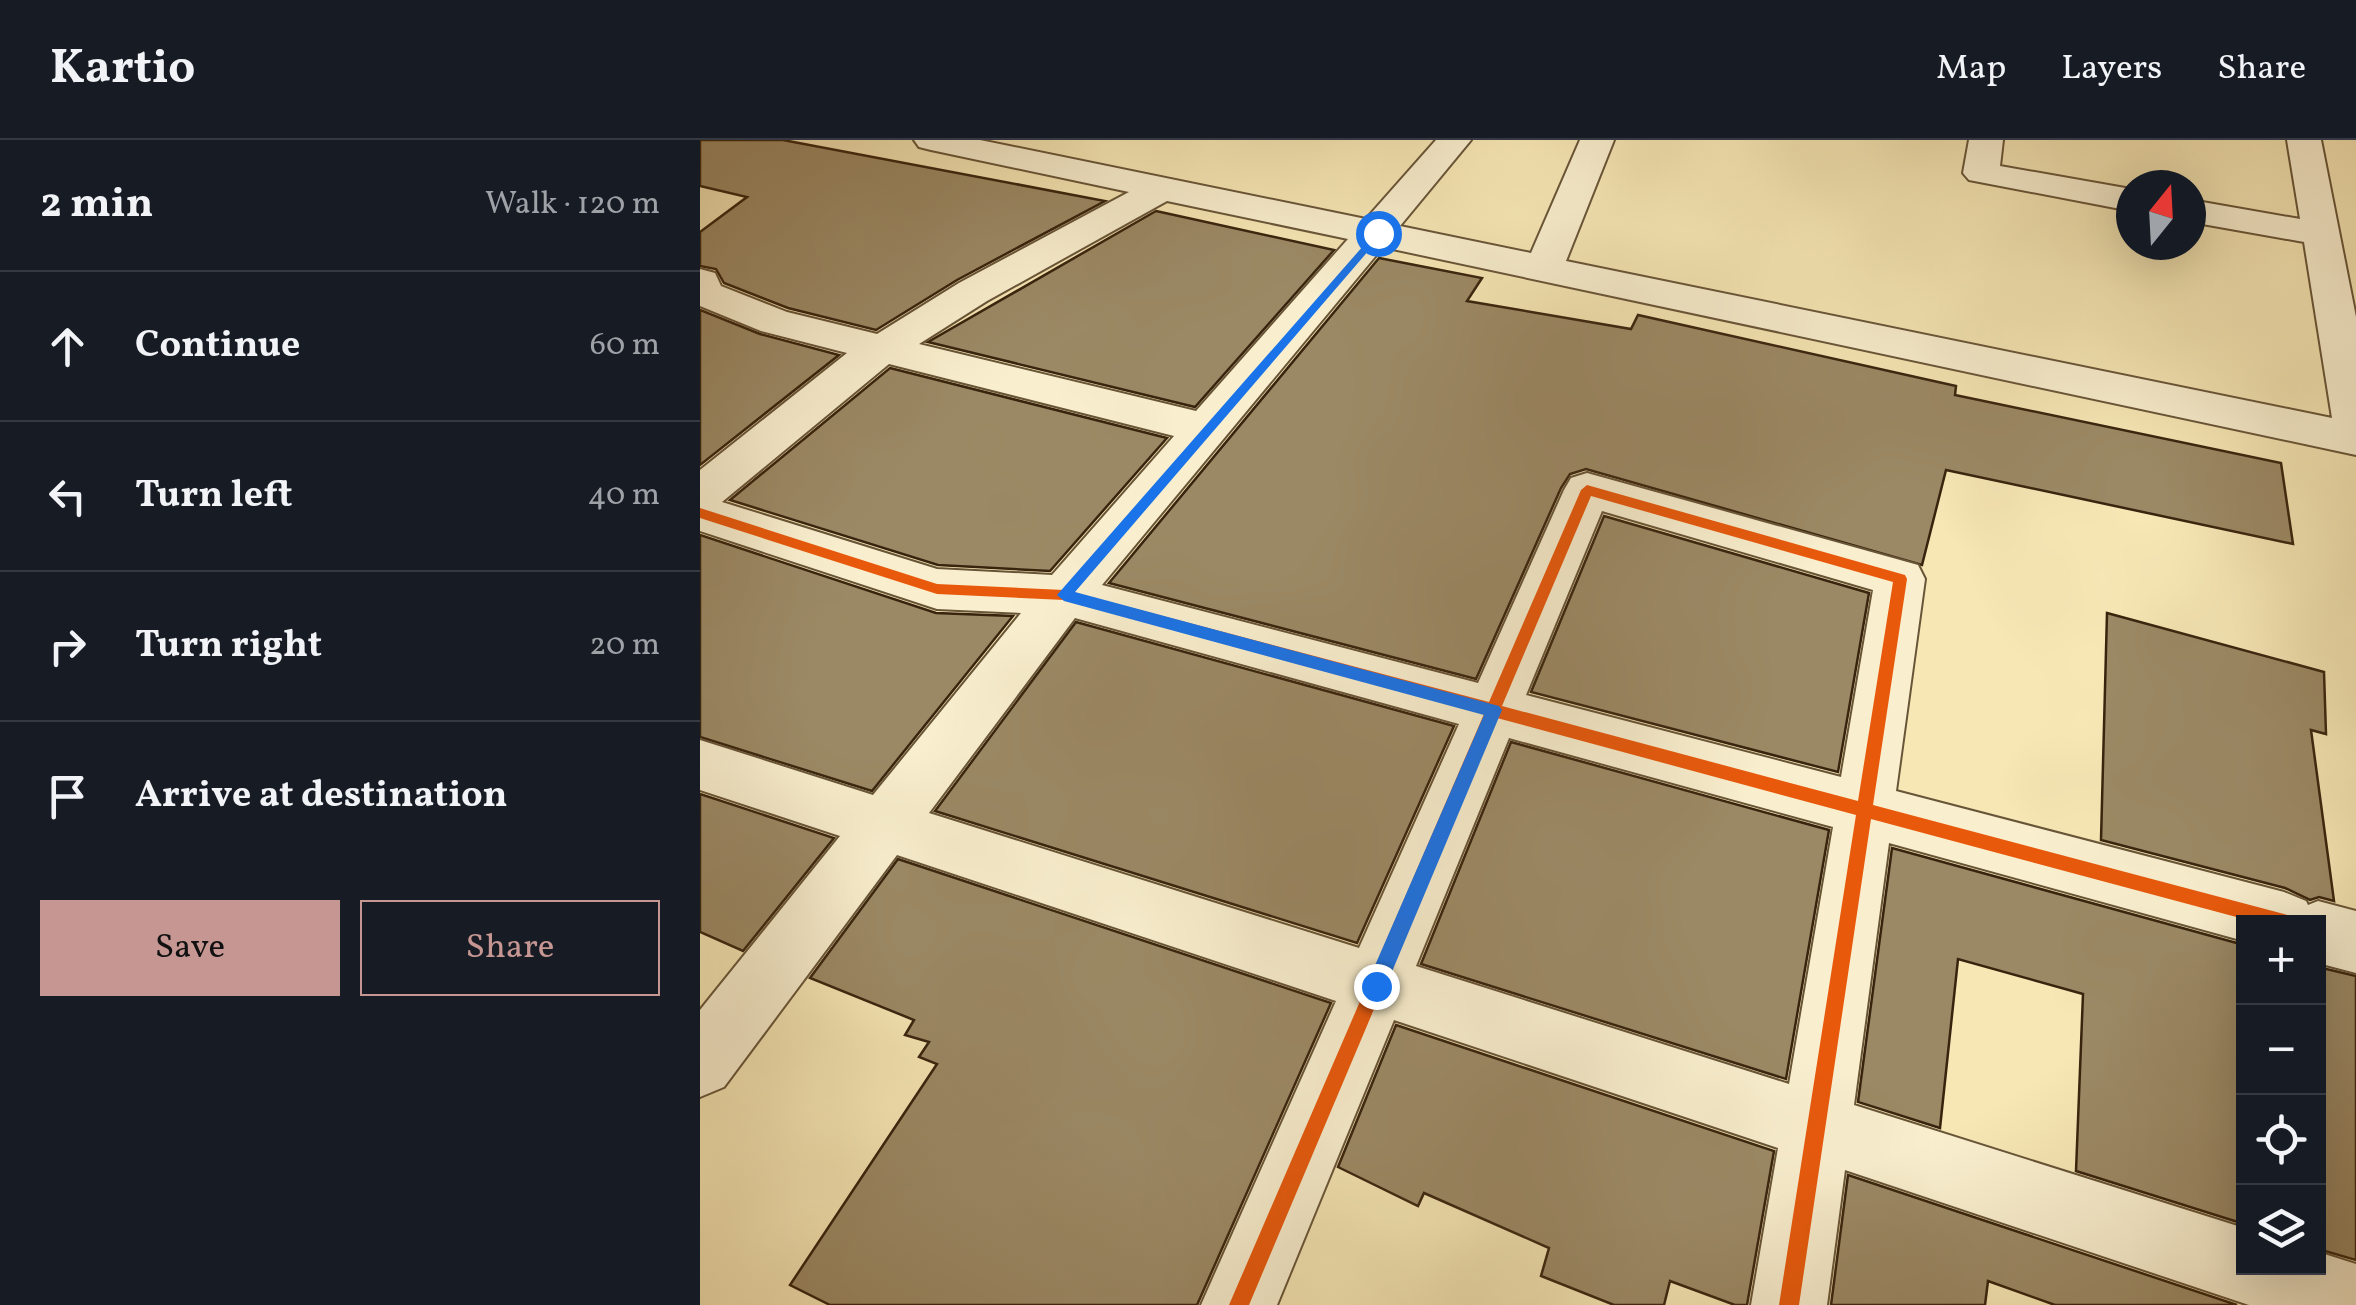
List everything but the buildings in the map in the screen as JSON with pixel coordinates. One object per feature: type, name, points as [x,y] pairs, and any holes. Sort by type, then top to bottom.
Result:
[{"type":"street","points":[[931,140],[2356,439]]},
{"type":"street","points":[[700,1064],[1064,595],[1454,140]]},
{"type":"street","points":[[1544,268],[1597,140]]},
{"type":"street","points":[[1986,140],[1981,173],[2116,197]]},
{"type":"street","points":[[2304,140],[2356,428]]},
{"type":"street","points":[[700,494],[883,349],[973,292],[1164,188]]},
{"type":"street","points":[[2206,214],[2321,234]]},
{"type":"street","points":[[701,281],[701,289],[708,295],[776,322],[1207,429]]},
{"type":"street","points":[[1239,1305],[1588,490],[1900,579],[1789,1305]]},
{"type":"street","points":[[700,512],[937,589],[1064,595],[2258,915]]},
{"type":"street","points":[[700,765],[2236,1262]]},
{"type":"street","points":[[2326,934],[2356,942]]},
{"type":"street","points":[[2274,1275],[2356,1302]]},
{"type":"cycle path","points":[[1239,1305],[1587,490],[1900,579],[1789,1305]]},
{"type":"cycle path","points":[[700,513],[937,589],[1064,595],[2258,915]]},
{"type":"route","points":[[1376,986],[1494,710],[1064,595],[1378,233]]}]
